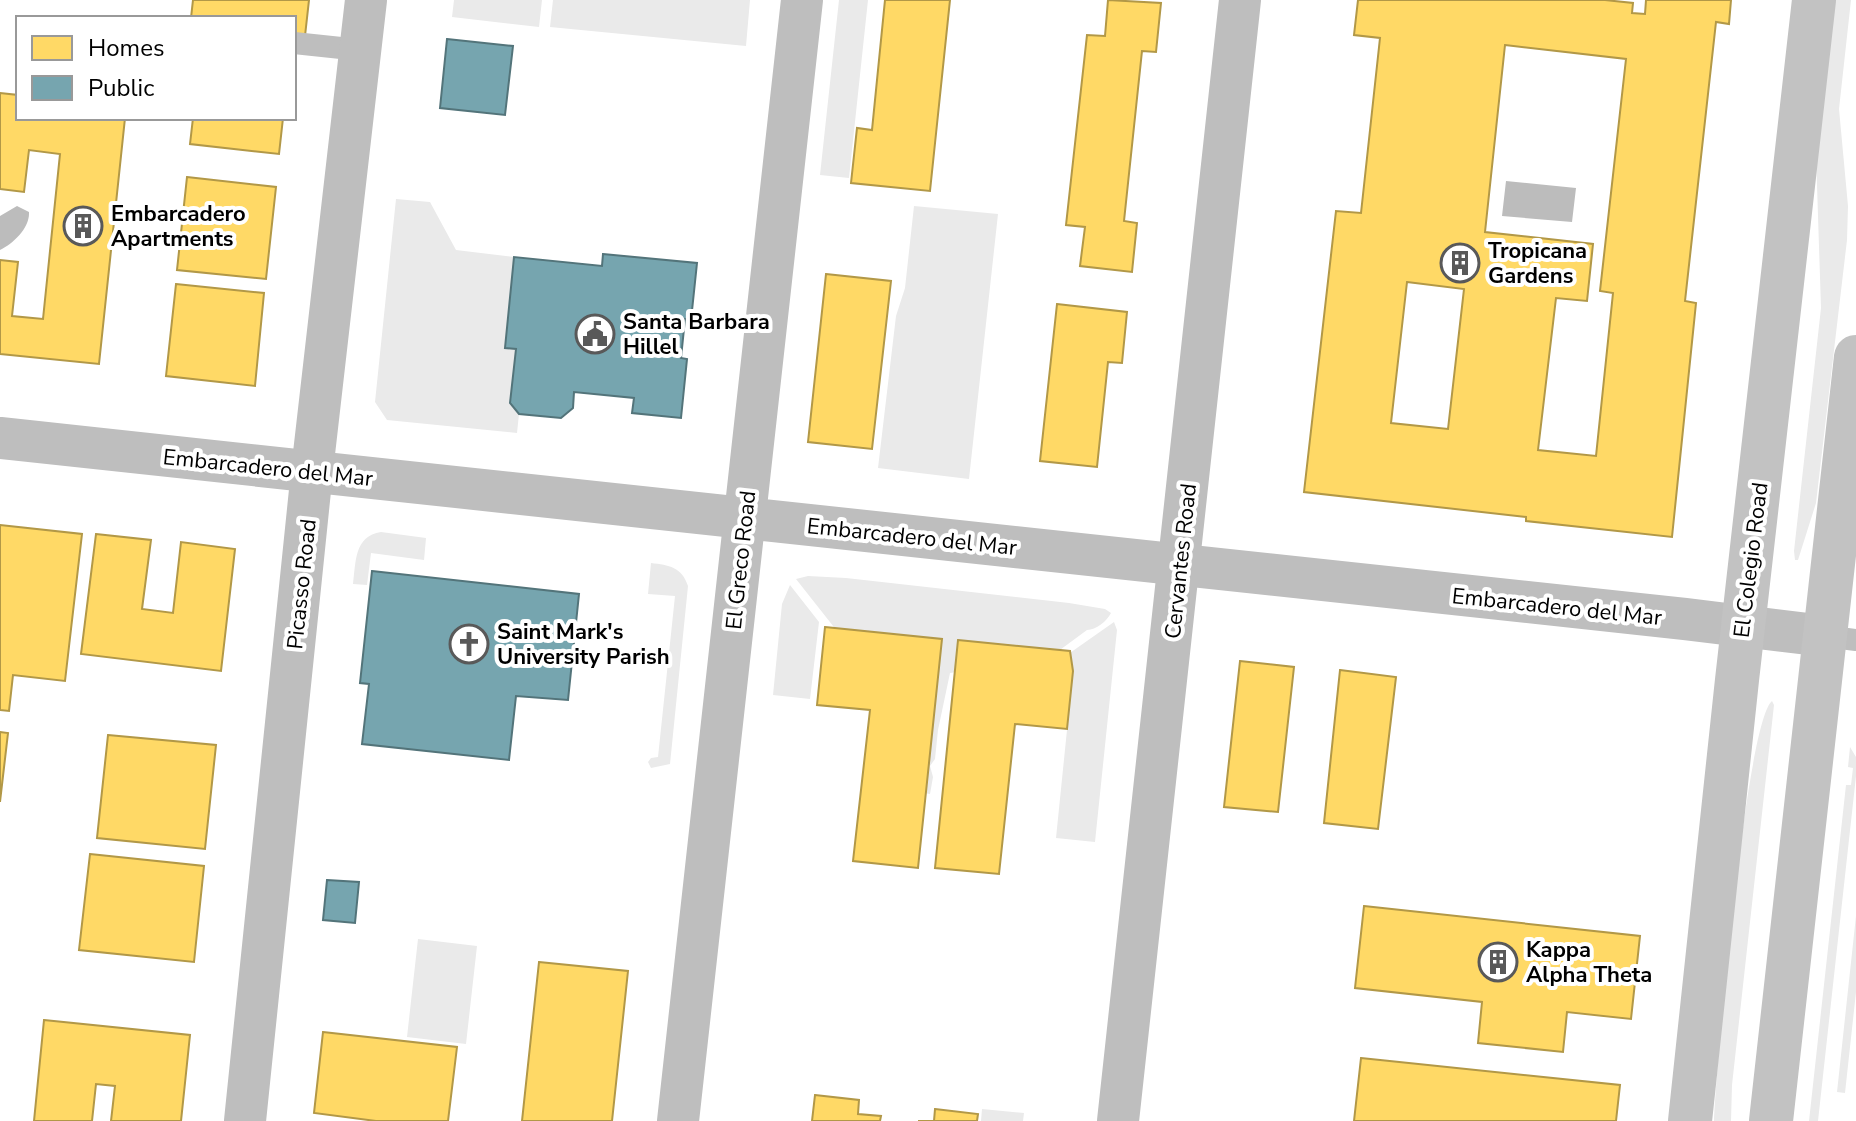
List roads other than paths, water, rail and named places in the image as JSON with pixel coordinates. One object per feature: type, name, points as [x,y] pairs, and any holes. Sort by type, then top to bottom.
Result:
[{"type":"main road","name":"El Colegio Road","points":[[1690,1121],[1814,0]]},
{"type":"main road","points":[[1771,1121],[1840,638],[1856,357]]},
{"type":"street","name":"Picasso Road","points":[[245,1121],[312,471],[366,0]]},
{"type":"street","name":"El Greco Road","points":[[678,1121],[802,0]]},
{"type":"street","name":"Cervantes Road","points":[[1118,1121],[1240,0]]},
{"type":"street","name":"Embarcadero del Mar","points":[[0,438],[1840,638]]},
{"type":"lane","points":[[296,43],[360,50]]},
{"type":"place","name":"Embarcadero Apartments","points":[[83,226]]},
{"type":"place","name":"Tropicana Gardens","points":[[1460,263]]},
{"type":"place","name":"Santa Barbara Hillel","points":[[595,334]]},
{"type":"place","name":"Saint Mark's University Parish","points":[[469,644]]},
{"type":"place","name":"Kappa Alpha Theta","points":[[1498,962]]}]
